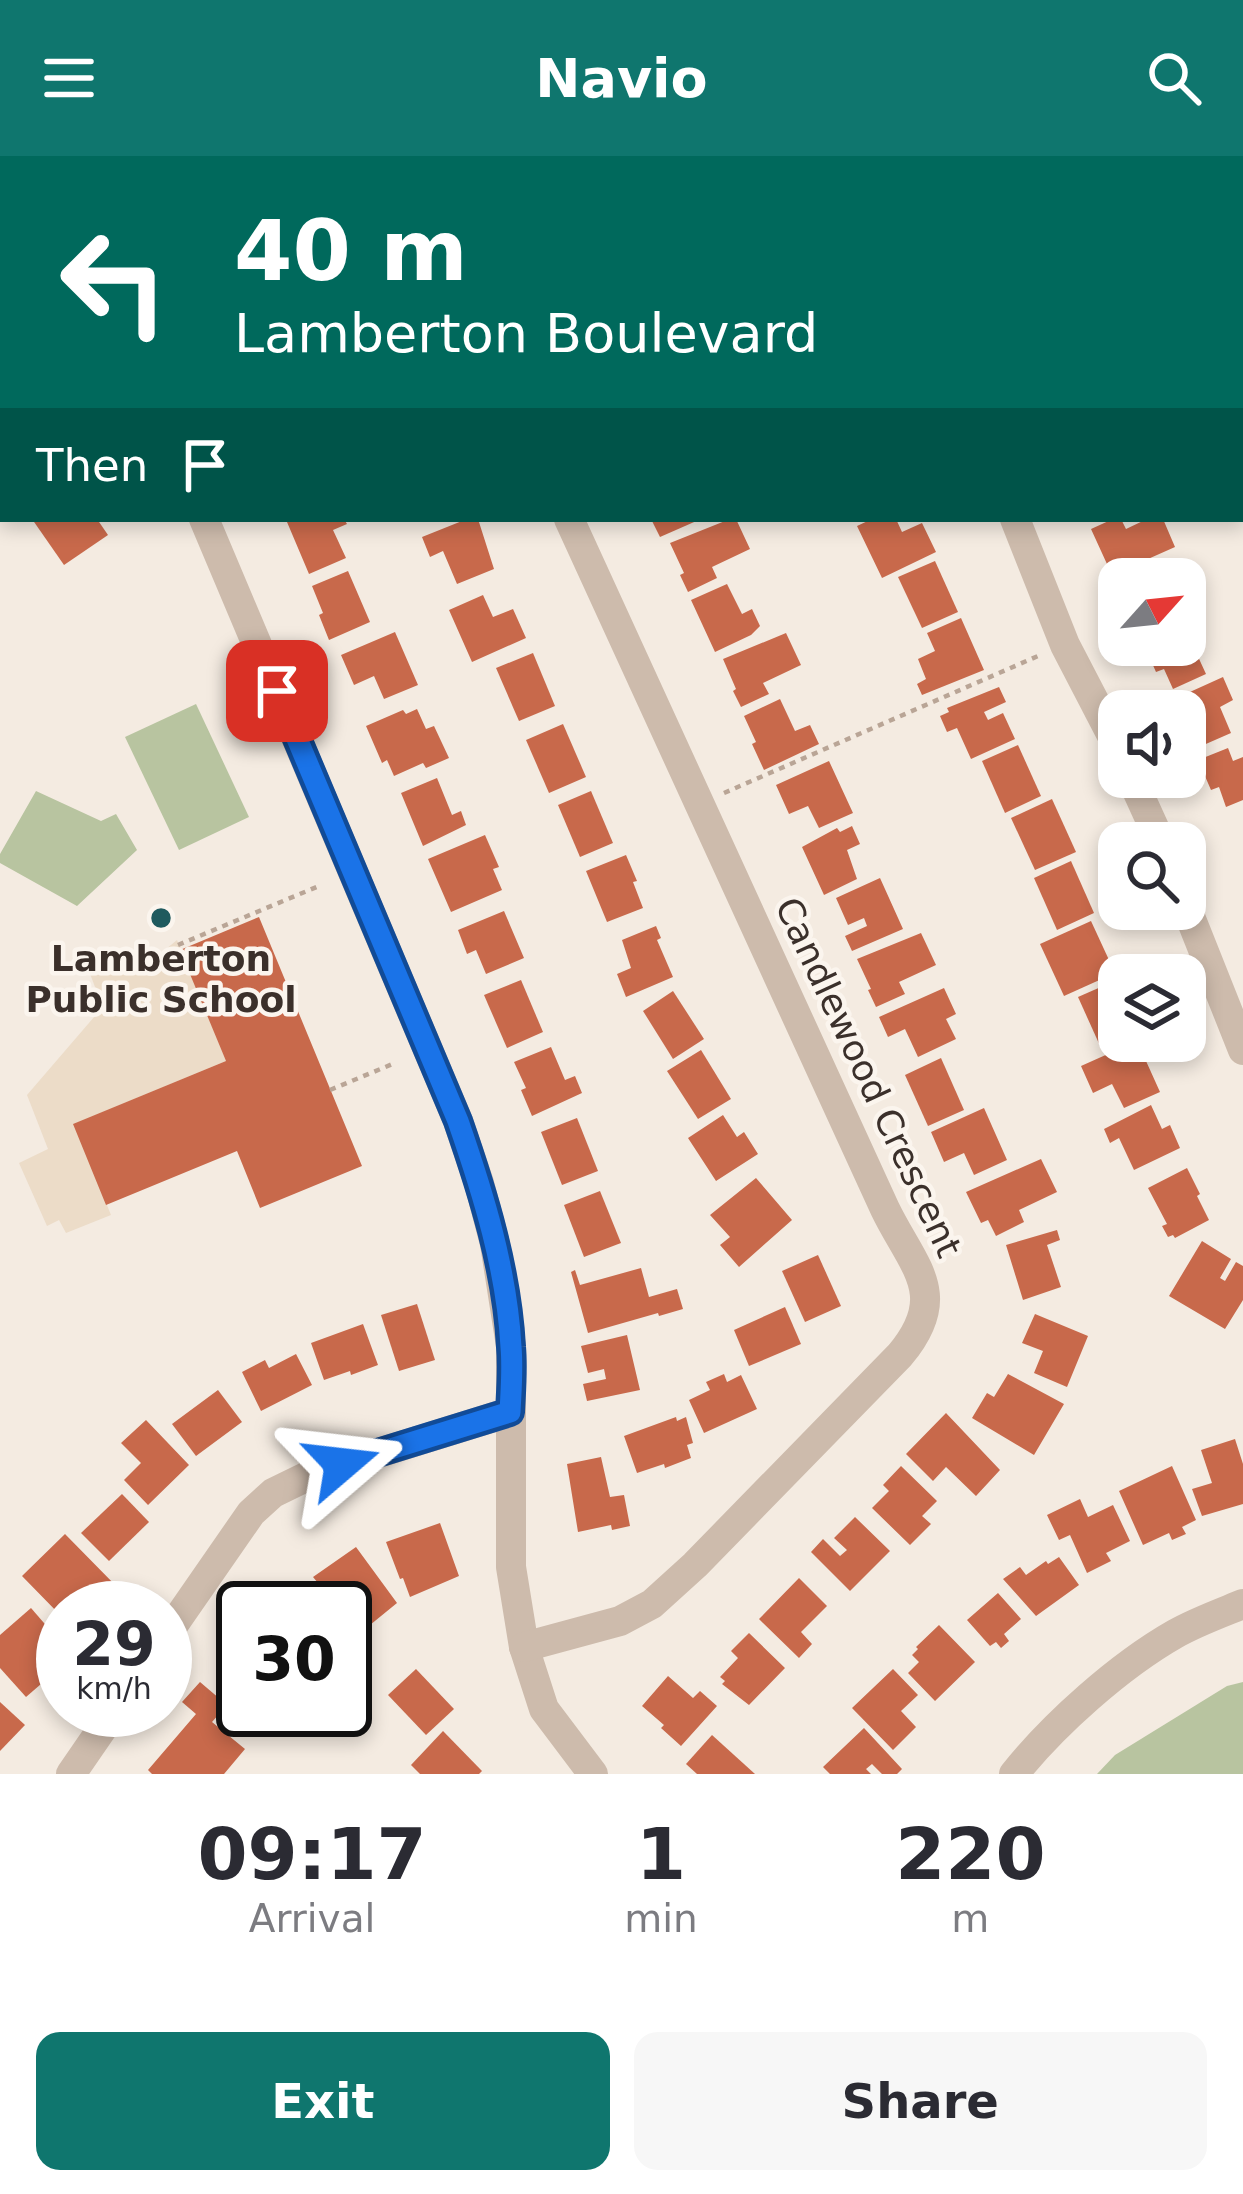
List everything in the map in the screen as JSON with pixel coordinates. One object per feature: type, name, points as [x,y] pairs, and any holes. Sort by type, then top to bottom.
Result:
[{"type":"street","points":[[205,522],[458,1121],[479,1183],[512,1346],[511,1567],[524,1647],[544,1709],[593,1774]]},
{"type":"street","name":"Candlewood Crescent","points":[[524,1647],[620,1622],[652,1604],[900,1355],[916,1335],[925,1310],[918,1267],[885,1209],[570,522]]},
{"type":"street","points":[[1016,522],[1066,645],[1098,708]]},
{"type":"street","points":[[1195,930],[1243,1050]]},
{"type":"street","points":[[192,1598],[250,1514],[273,1493],[314,1473],[510,1412]]},
{"type":"street","points":[[1014,1774],[1077,1708],[1150,1650],[1179,1631],[1243,1604]]},
{"type":"street","points":[[71,1774],[96,1737]]},
{"type":"path","points":[[698,804],[1066,645]]},
{"type":"path","points":[[178,945],[319,886]]},
{"type":"path","points":[[330,1090],[395,1064]]},
{"type":"green space","points":[[196,704],[249,817],[179,850],[125,737]]},
{"type":"green space","points":[[36,791],[101,821],[116,814],[137,850],[77,906],[0,863],[0,854]]},
{"type":"green space","points":[[1243,1682],[1243,1774],[1097,1774],[1115,1755],[1227,1686]]},
{"type":"shaded area","points":[[177,940],[226,1061],[74,1124],[111,1215],[66,1233],[59,1220],[47,1226],[19,1163],[48,1149],[27,1095],[107,1002],[89,971],[98,962],[113,962],[125,972],[148,964]]},
{"type":"building","points":[[34,522],[99,522],[108,535],[64,565]]},
{"type":"building","points":[[287,522],[346,522],[333,530],[346,558],[309,574]]},
{"type":"building","points":[[460,522],[479,522],[494,569],[457,584],[443,551],[430,557],[422,537]]},
{"type":"building","points":[[652,522],[694,522],[660,537]]},
{"type":"building","points":[[722,522],[737,522],[750,549],[712,567],[717,578],[688,592],[670,543]]},
{"type":"building","points":[[897,522],[902,532],[922,523],[936,552],[882,578],[857,526]]},
{"type":"building","points":[[1106,522],[1122,522],[1126,529],[1141,522],[1164,522],[1175,547],[1150,558],[1104,558],[1091,529]]},
{"type":"building","points":[[935,561],[958,612],[922,628],[898,577]]},
{"type":"building","points":[[348,571],[370,622],[329,640],[312,586]]},
{"type":"building","points":[[727,584],[742,614],[752,609],[760,626],[715,652],[691,600]]},
{"type":"building","points":[[483,595],[493,617],[513,609],[526,638],[472,662],[449,610]]},
{"type":"building","points":[[961,618],[984,670],[922,695],[917,684],[926,679],[918,659],[935,651],[927,633]]},
{"type":"building","points":[[395,632],[418,685],[384,699],[374,676],[354,685],[341,655]]},
{"type":"building","points":[[786,633],[801,665],[763,683],[769,694],[741,707],[723,659]]},
{"type":"building","points":[[533,653],[555,706],[519,721],[496,668]]},
{"type":"building","points":[[1153,666],[1202,666],[1206,674],[1173,689],[1164,669],[1156,672]]},
{"type":"building","points":[[1223,677],[1233,700],[1220,707],[1231,733],[1206,744],[1206,690],[1194,690]]},
{"type":"building","points":[[999,687],[1006,702],[984,712],[988,720],[1003,713],[1015,739],[971,759],[957,728],[947,732],[940,716],[949,712],[947,708]]},
{"type":"building","points":[[780,699],[795,731],[810,725],[819,744],[764,770],[744,716]]},
{"type":"building","points":[[417,709],[426,729],[434,726],[449,758],[394,776],[387,760],[382,763],[366,726]]},
{"type":"building","points":[[563,724],[586,777],[549,793],[526,740]]},
{"type":"building","points":[[1018,745],[1041,796],[1005,813],[982,761]]},
{"type":"building","points":[[1228,748],[1233,761],[1243,757],[1243,800],[1226,807],[1219,787],[1211,790],[1206,757]]},
{"type":"building","points":[[829,761],[853,813],[819,828],[808,806],[789,814],[776,785]]},
{"type":"building","points":[[437,778],[452,815],[461,811],[466,825],[423,846],[401,793]]},
{"type":"building","points":[[591,791],[613,843],[580,857],[558,805]]},
{"type":"building","points":[[1052,799],[1076,852],[1035,870],[1011,818]]},
{"type":"building","points":[[852,826],[860,844],[847,850],[857,879],[824,895],[802,847],[837,828],[840,832]]},
{"type":"building","points":[[485,835],[499,867],[493,869],[502,890],[451,912],[428,859]]},
{"type":"building","points":[[626,855],[643,908],[607,922],[586,871]]},
{"type":"building","points":[[1071,861],[1094,913],[1057,930],[1034,878]]},
{"type":"building","points":[[880,878],[903,929],[852,951],[845,936],[867,926],[864,918],[848,925],[836,898]]},
{"type":"building","points":[[504,911],[524,958],[486,974],[476,950],[467,954],[458,930]]},
{"type":"building","points":[[259,917],[362,1166],[260,1208],[237,1151],[106,1205],[73,1124],[226,1061],[180,950]]},
{"type":"building","points":[[1091,921],[1106,954],[1098,954],[1098,981],[1064,996],[1040,944]]},
{"type":"building","points":[[656,926],[673,977],[626,997],[617,974],[631,968],[622,940]]},
{"type":"building","points":[[921,933],[936,965],[899,982],[905,994],[876,1007],[857,959]]},
{"type":"building","points":[[521,980],[543,1032],[507,1048],[484,995]]},
{"type":"building","points":[[944,988],[956,1014],[946,1019],[956,1039],[918,1057],[905,1029],[888,1037],[879,1017]]},
{"type":"building","points":[[1098,988],[1098,1041],[1078,997]]},
{"type":"building","points":[[673,991],[704,1039],[673,1059],[643,1011]]},
{"type":"building","points":[[551,1047],[565,1080],[575,1076],[582,1093],[532,1116],[514,1062]]},
{"type":"building","points":[[701,1050],[731,1099],[698,1119],[667,1071]]},
{"type":"building","points":[[941,1058],[964,1110],[928,1126],[905,1075]]},
{"type":"building","points":[[1098,1058],[1146,1062],[1160,1092],[1124,1108],[1112,1084],[1093,1093],[1081,1066]]},
{"type":"building","points":[[1151,1105],[1162,1129],[1170,1125],[1180,1148],[1134,1170],[1119,1138],[1110,1143],[1104,1129]]},
{"type":"building","points":[[984,1108],[1007,1160],[974,1175],[964,1153],[944,1162],[931,1132]]},
{"type":"building","points":[[723,1115],[737,1137],[744,1132],[758,1154],[716,1181],[688,1138]]},
{"type":"building","points":[[577,1118],[598,1171],[562,1185],[541,1132]]},
{"type":"building","points":[[1041,1159],[1057,1192],[1019,1210],[1024,1222],[996,1236],[988,1220],[981,1223],[966,1192]]},
{"type":"building","points":[[1187,1168],[1209,1220],[1175,1238],[1168,1237],[1162,1226],[1167,1224],[1148,1188]]},
{"type":"building","points":[[756,1178],[792,1220],[739,1267],[720,1245],[730,1237],[710,1215]]},
{"type":"building","points":[[600,1191],[621,1243],[584,1257],[564,1205]]},
{"type":"building","points":[[1057,1230],[1060,1240],[1047,1245],[1061,1287],[1023,1300],[1006,1245]]},
{"type":"building","points":[[1202,1241],[1231,1259],[1220,1278],[1225,1281],[1236,1262],[1243,1266],[1243,1300],[1225,1329],[1169,1296]]},
{"type":"building","points":[[818,1255],[841,1306],[805,1322],[782,1271]]},
{"type":"building","points":[[641,1268],[649,1297],[677,1289],[683,1309],[588,1333],[571,1272],[575,1270],[580,1285]]},
{"type":"building","points":[[417,1304],[435,1360],[399,1371],[381,1315]]},
{"type":"building","points":[[785,1307],[801,1344],[749,1366],[734,1330]]},
{"type":"building","points":[[1035,1314],[1088,1336],[1067,1387],[1034,1373],[1043,1351],[1022,1343]]},
{"type":"building","points":[[363,1324],[378,1365],[324,1380],[311,1343]]},
{"type":"building","points":[[627,1335],[640,1390],[587,1401],[583,1384],[606,1379],[604,1369],[588,1373],[581,1346]]},
{"type":"building","points":[[296,1354],[312,1385],[261,1411],[242,1372],[265,1360],[269,1368]]},
{"type":"building","points":[[724,1374],[727,1382],[741,1375],[757,1409],[704,1433],[689,1400],[710,1390],[706,1382]]},
{"type":"building","points":[[1008,1374],[1064,1404],[1034,1455],[972,1418],[987,1393],[994,1397]]},
{"type":"building","points":[[218,1390],[242,1422],[196,1456],[172,1424]]},
{"type":"building","points":[[946,1413],[1000,1470],[976,1496],[946,1467],[933,1481],[906,1454]]},
{"type":"building","points":[[676,1417],[677,1421],[686,1417],[693,1443],[687,1445],[691,1458],[637,1473],[624,1436]]},
{"type":"building","points":[[146,1420],[189,1465],[148,1505],[124,1480],[141,1463],[121,1443]]},
{"type":"building","points":[[1235,1439],[1243,1464],[1243,1504],[1202,1516],[1192,1489],[1212,1483],[1201,1450]]},
{"type":"building","points":[[601,1457],[610,1497],[624,1495],[630,1526],[578,1532],[567,1464]]},
{"type":"building","points":[[901,1466],[937,1501],[922,1516],[931,1524],[910,1545],[872,1508],[889,1491],[883,1485]]},
{"type":"building","points":[[1172,1466],[1196,1520],[1182,1527],[1186,1534],[1172,1540],[1169,1533],[1143,1545],[1119,1491]]},
{"type":"building","points":[[122,1494],[149,1522],[109,1561],[81,1533]]},
{"type":"building","points":[[1080,1499],[1088,1517],[1113,1505],[1130,1541],[1106,1553],[1111,1561],[1087,1573],[1070,1535],[1059,1540],[1047,1515]]},
{"type":"building","points":[[855,1517],[890,1551],[850,1591],[811,1552],[823,1539],[840,1556],[847,1550],[834,1538]]},
{"type":"building","points":[[440,1523],[459,1576],[410,1597],[386,1542]]},
{"type":"building","points":[[65,1534],[111,1581],[36,1581],[36,1590],[22,1576]]},
{"type":"building","points":[[356,1547],[397,1603],[372,1623],[372,1581],[316,1581],[313,1577]]},
{"type":"building","points":[[1059,1557],[1079,1585],[1036,1616],[1003,1579],[1020,1567],[1026,1575]]},
{"type":"building","points":[[799,1578],[827,1606],[801,1632],[812,1644],[799,1658],[759,1619]]},
{"type":"building","points":[[998,1593],[1021,1619],[1004,1634],[1009,1641],[1001,1648],[996,1642],[990,1646],[967,1620]]},
{"type":"building","points":[[31,1608],[36,1614],[36,1688],[26,1697],[0,1668],[0,1635]]},
{"type":"building","points":[[939,1625],[975,1662],[935,1701],[908,1673],[919,1662],[912,1655],[916,1647]]},
{"type":"building","points":[[749,1633],[785,1668],[749,1705],[722,1684],[725,1681],[720,1677],[738,1658],[731,1651]]},
{"type":"building","points":[[416,1669],[454,1709],[426,1735],[388,1695]]},
{"type":"building","points":[[893,1669],[918,1695],[901,1711],[916,1727],[893,1750],[852,1708]]},
{"type":"building","points":[[668,1676],[693,1698],[700,1691],[717,1706],[681,1746],[642,1706]]},
{"type":"building","points":[[200,1682],[216,1696],[212,1722],[216,1737],[230,1737],[245,1749],[224,1774],[152,1774],[148,1770],[176,1737],[192,1737],[196,1714],[192,1691]]},
{"type":"building","points":[[0,1702],[25,1725],[0,1751]]},
{"type":"building","points":[[864,1728],[902,1769],[897,1774],[882,1774],[872,1764],[866,1769],[871,1774],[830,1774],[823,1767]]},
{"type":"building","points":[[443,1731],[482,1771],[479,1774],[420,1774],[411,1765]]},
{"type":"building","points":[[712,1735],[755,1774],[697,1774],[686,1764]]},
{"type":"place","name":"Lamberton Public School","points":[[161,918]]},
{"type":"route","points":[[277,691],[458,1121],[495,1244],[512,1346],[510,1412],[342,1464]]}]
